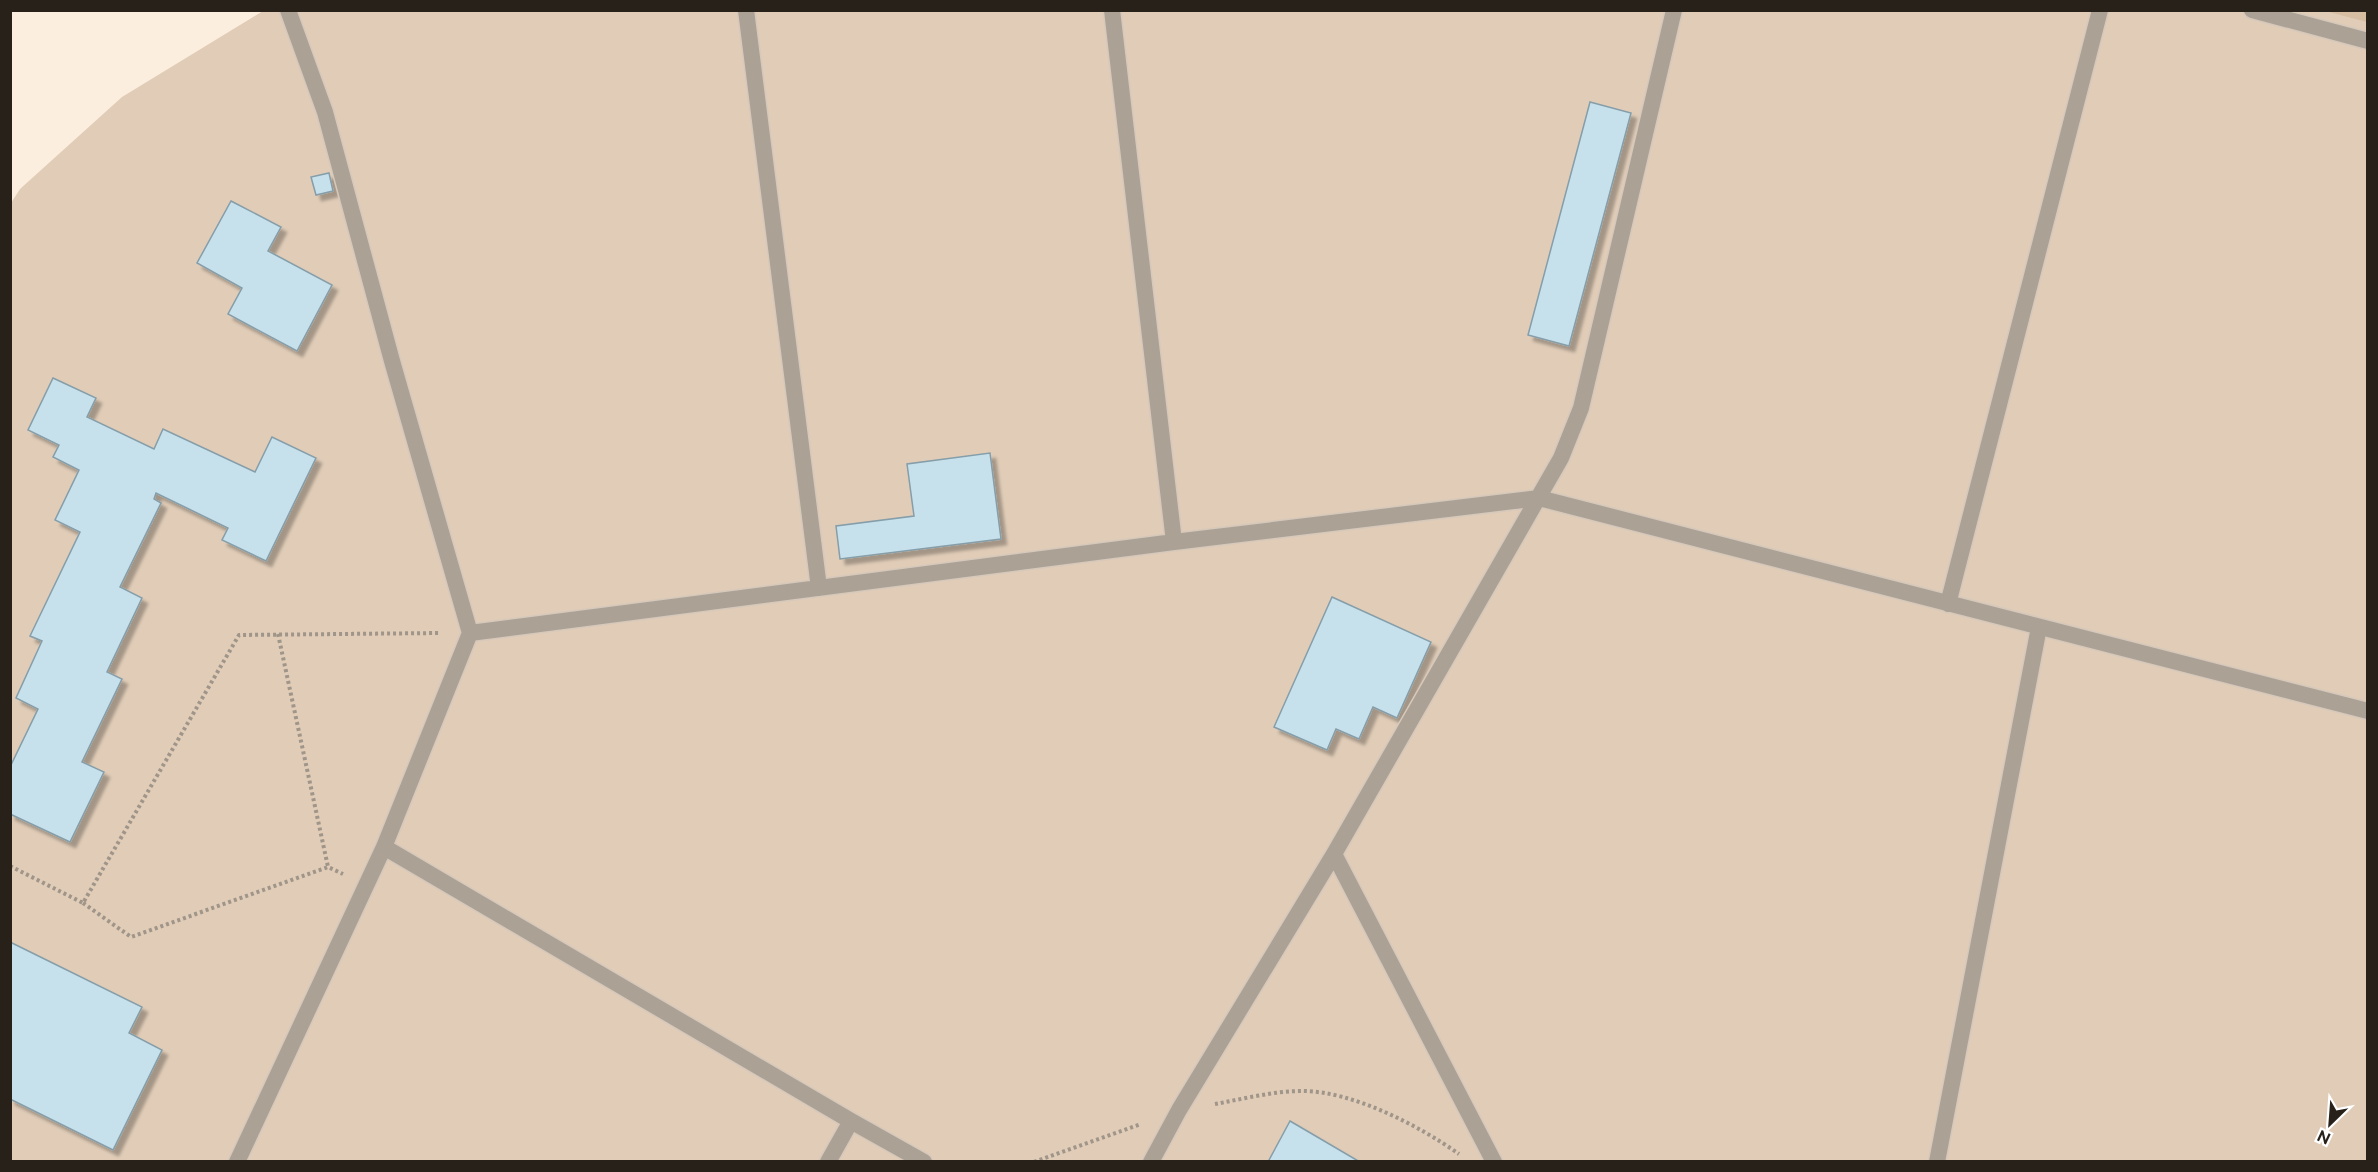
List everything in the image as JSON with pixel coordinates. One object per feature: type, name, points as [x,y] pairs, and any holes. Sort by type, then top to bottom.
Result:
[{"type":"lane","points":[[237,1161],[384,847],[470,633],[392,361],[325,112],[288,10]]},
{"type":"lane","points":[[746,10],[819,588]]},
{"type":"lane","points":[[1112,10],[1174,542]]},
{"type":"lane","points":[[1151,1161],[1179,1110],[1334,854],[1561,458],[1581,408],[1674,10]]},
{"type":"lane","points":[[1948,604],[2100,10]]},
{"type":"lane","points":[[2252,10],[2367,41]]},
{"type":"lane","points":[[470,633],[1174,542],[1539,498],[2367,711]]},
{"type":"lane","points":[[1937,1161],[2039,627]]},
{"type":"lane","points":[[384,847],[851,1121],[924,1161]]},
{"type":"lane","points":[[1334,854],[1494,1161]]},
{"type":"lane","points":[[828,1161],[851,1121]]},
{"type":"path","points":[[83,903],[239,635],[470,633]]},
{"type":"path","points":[[278,634],[328,867]]},
{"type":"path","points":[[10,866],[83,903],[131,937],[328,867],[367,884]]},
{"type":"path","points":[[1034,1161],[1179,1110],[1303,1091],[1346,1098],[1395,1116],[1442,1142],[1460,1155]]},
{"type":"shaded area","points":[[263,11],[2367,11],[2367,1161],[11,1162],[11,203],[20,189],[122,97]]},
{"type":"shaded area","points":[[2325,11],[2367,11],[2367,22]]},
{"type":"building","points":[[1590,102],[1631,113],[1569,346],[1528,335]]},
{"type":"building","points":[[329,173],[333,191],[316,195],[311,177]]},
{"type":"building","points":[[231,201],[281,227],[268,251],[332,285],[297,351],[228,314],[242,288],[197,263]]},
{"type":"building","points":[[53,378],[96,398],[87,417],[154,449],[163,429],[255,472],[272,437],[316,458],[266,561],[222,540],[228,528],[156,493],[154,499],[161,503],[120,587],[142,598],[107,672],[122,679],[82,762],[104,772],[70,842],[10,814],[10,767],[38,709],[16,698],[42,641],[30,636],[80,532],[55,520],[79,470],[53,457],[59,445],[28,430]]},
{"type":"building","points":[[990,453],[1001,539],[840,559],[836,526],[914,516],[907,464]]},
{"type":"building","points":[[1332,597],[1431,642],[1397,718],[1373,707],[1359,739],[1336,729],[1327,750],[1274,727]]},
{"type":"building","points":[[10,942],[142,1007],[129,1033],[162,1050],[113,1150],[10,1099]]},
{"type":"building","points":[[1290,1121],[1360,1162],[1268,1162]]}]
